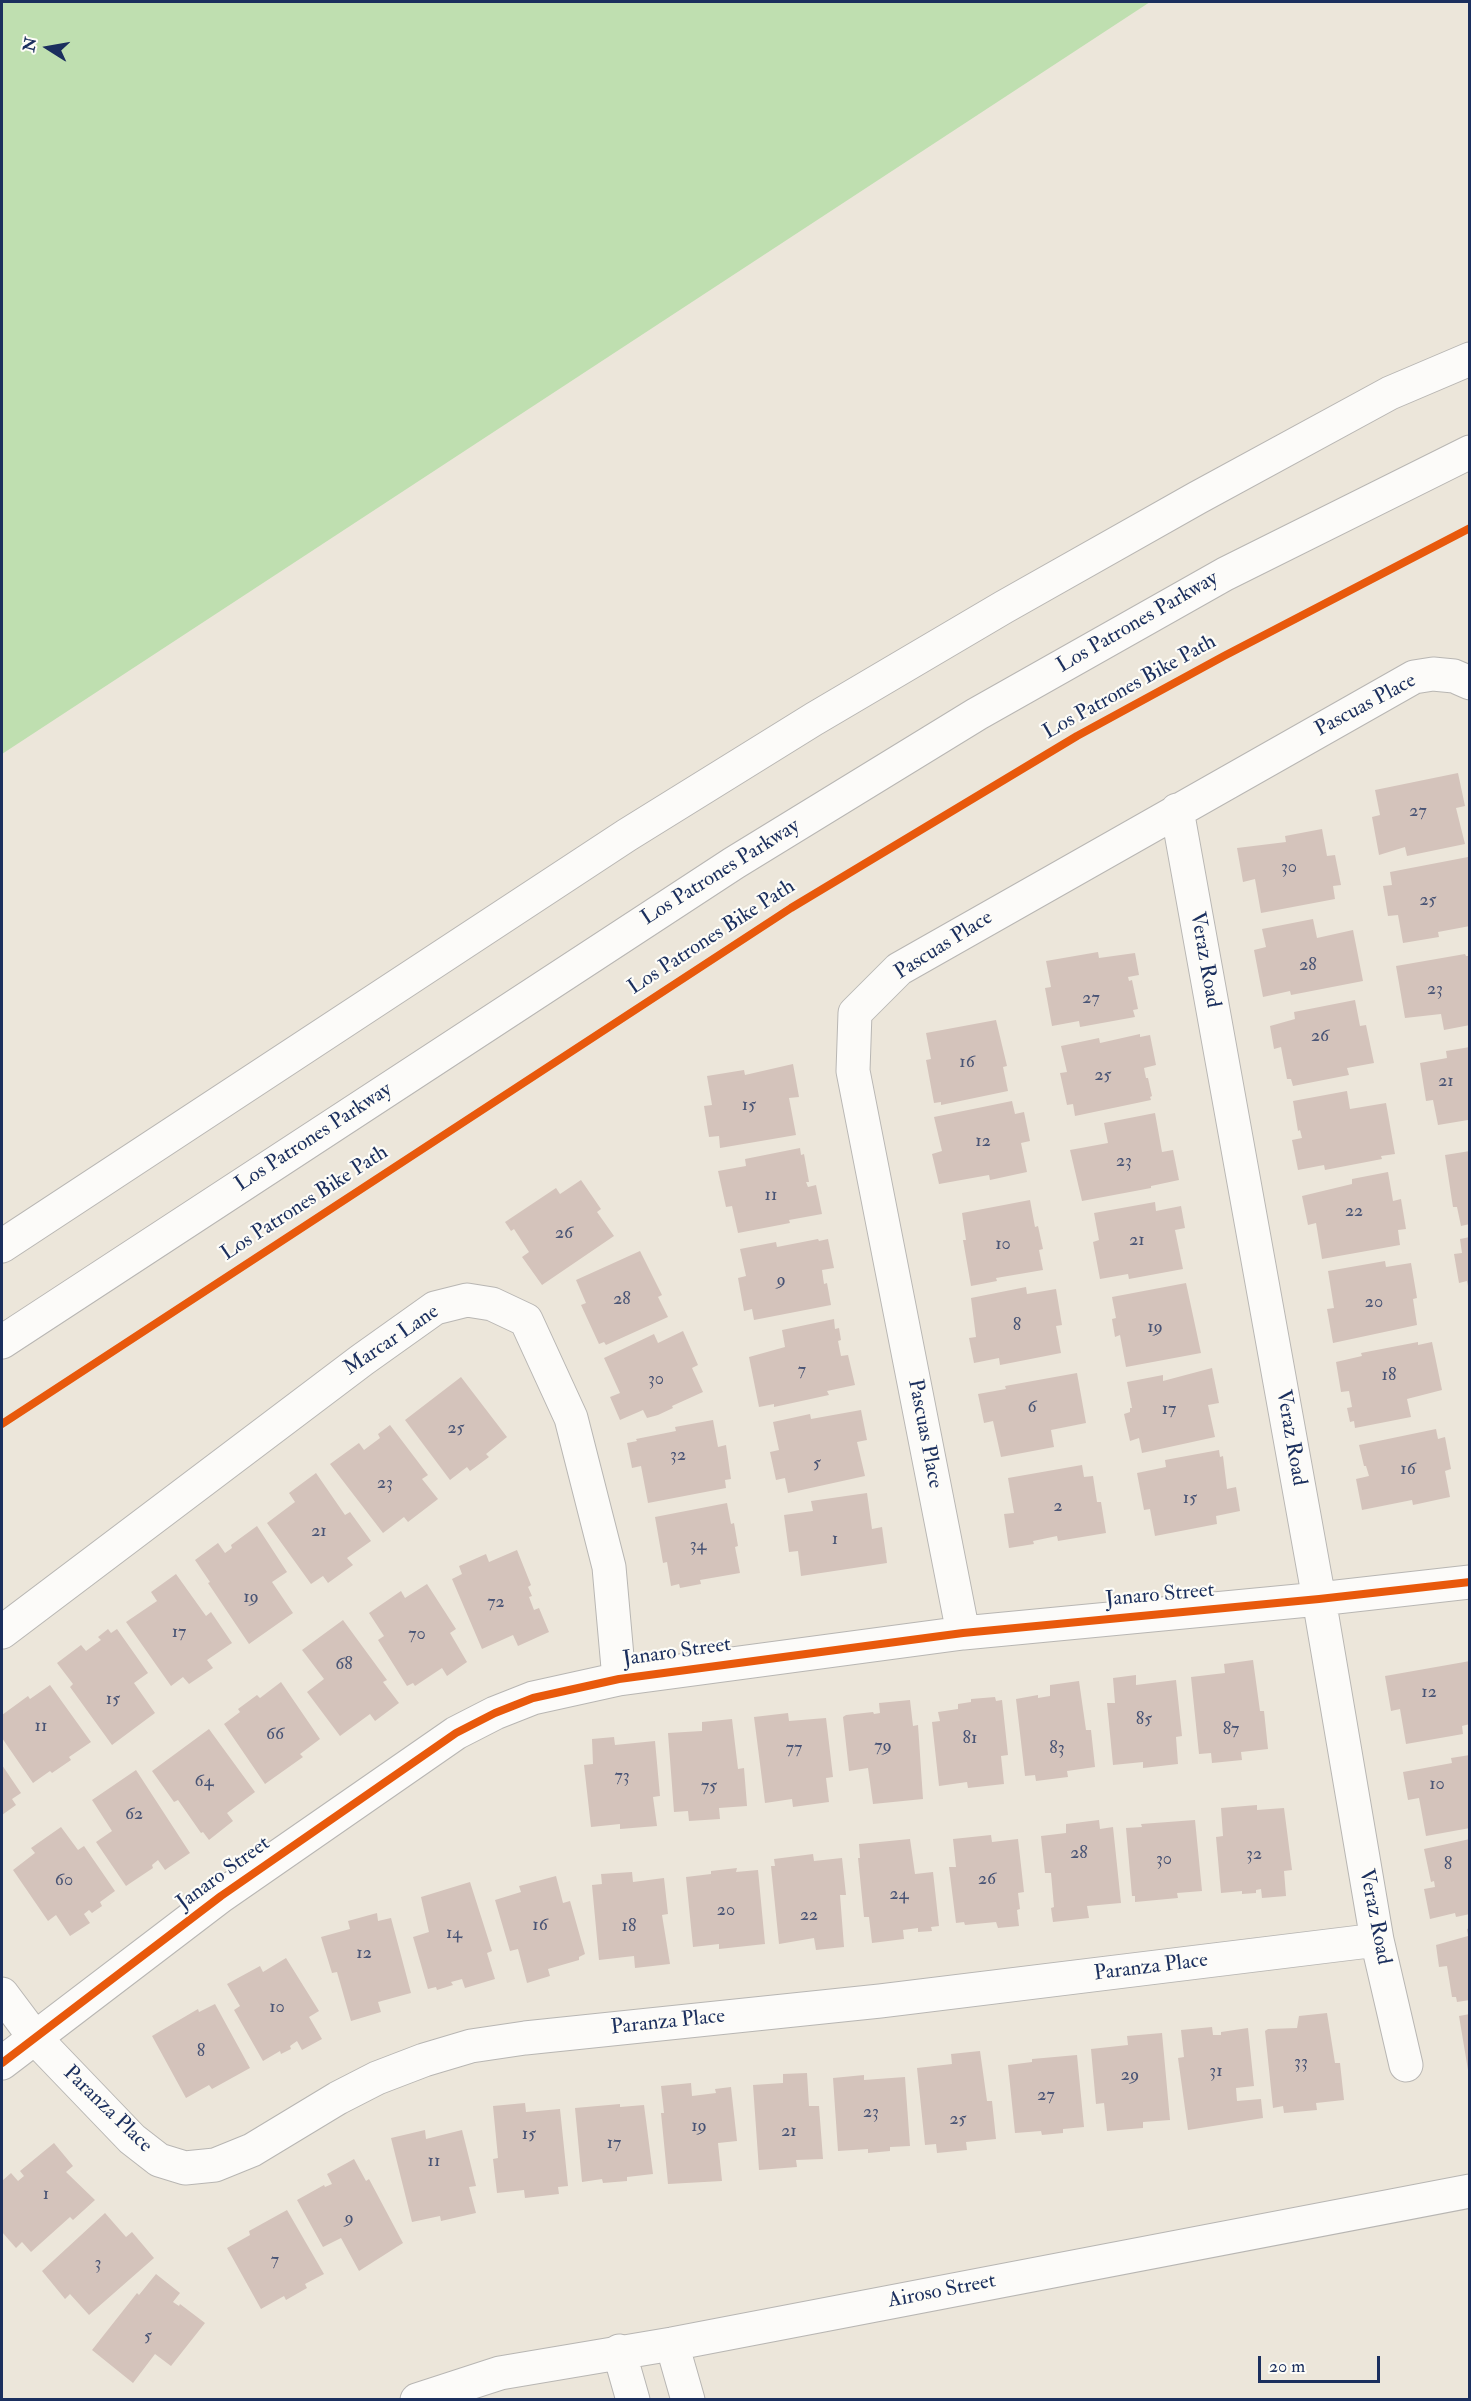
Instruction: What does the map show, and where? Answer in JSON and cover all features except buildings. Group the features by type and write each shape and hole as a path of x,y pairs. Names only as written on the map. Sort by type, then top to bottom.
{"main road":[{"path":"2,1246 627,835 814,719 1055,578 1470,350"},
{"path":"1390,393 1470,359"},
{"name":"Los Patrones Parkway","path":"2,1342 734,862 967,720 1225,574 1470,452"},
{"name":"Pascuas Place","path":"963,1633 853,1071 855,1013 899,969 1413,677 1433,674 1454,676 1470,683"},
{"name":"Veraz Road","path":"1177,810 1319,1599 1377,1940 1406,2066"},
{"name":"Marcar Lane","path":"2,1632 362,1360 435,1308 467,1300 492,1304 526,1320 572,1418 609,1567 619,1679"},
{"name":"Janaro Street","path":"2,2063 221,1896 456,1733 495,1713 533,1698 619,1679 963,1633 1319,1599 1470,1582"},
{"name":"Paranza Place","path":"35,2038 132,2139 159,2160 185,2168 215,2165 252,2150 338,2098 378,2078 424,2060 471,2046 525,2038 880,2001 1377,1940"},
{"path":"2,1994 35,2038"},
{"name":"Airoso Street","path":"417,2400 500,2373 619,2351 672,2344 1470,2191"},
{"path":"672,2344 688,2400"},
{"path":"619,2351 633,2400"}],"green space":[{"path":"2,2 1150,2 2,754"}],"cycle path":[{"name":"Los Patrones Bike Path","path":"2,1424 791,908 1077,736 1224,656 1470,528"},
{"path":"2,2063 221,1896 456,1733 495,1713 533,1698 619,1679 963,1633 1319,1599 1470,1582"}]}
